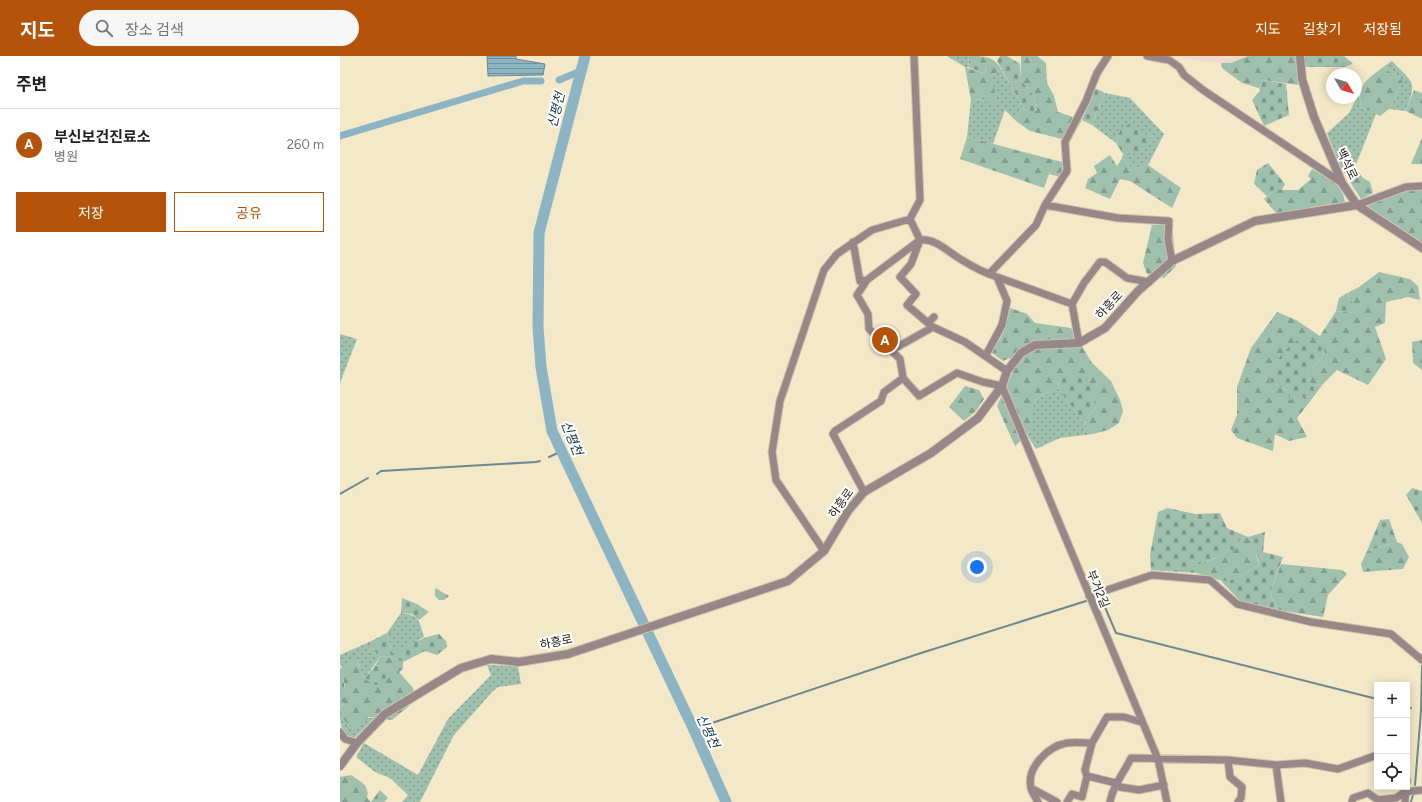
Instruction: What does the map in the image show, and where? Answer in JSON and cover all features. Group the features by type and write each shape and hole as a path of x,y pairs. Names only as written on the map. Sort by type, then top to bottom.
{"street":[{"path":"824,552 776,480 772,452 780,401 824,270 837,254 852,242 872,230 910,219 920,200 914,56"},
{"path":"989,274 1036,225 1045,205 1067,171 1065,142 1086,101 1097,73 1108,56"},
{"path":"1147,56 1169,60 1179,67 1184,75 1203,90 1342,183"},
{"name":"백석로","path":"1300,56 1302,79 1314,117 1342,183 1357,205 1422,248"},
{"path":"1357,205 1406,186 1422,186"},
{"path":"1045,205 1118,218 1169,221 1168,239 1172,261"},
{"name":"하흥로","path":"340,766 357,743 385,714 461,668 491,660 519,662 568,654 788,581 824,552 848,511 864,492 931,453 978,418 1002,386 1008,371 1020,353 1035,345 1079,343 1104,328 1138,291 1172,261 1255,221 1357,205"},
{"path":"910,219 920,240 911,264 900,277 916,294 907,305 928,323 934,317"},
{"path":"1002,386 983,382 957,373 919,396 903,378 900,359 869,329 868,314 857,295 867,280 920,240 925,240 938,244 961,260 997,278 1072,304"},
{"path":"852,242 860,281 867,280"},
{"path":"1079,343 1072,304 1084,283 1100,262 1105,262 1127,278 1149,282"},
{"path":"986,355 1002,325 1007,301 997,278"},
{"path":"892,350 934,327 965,342 1008,371"},
{"path":"864,492 833,434 835,431 881,401 884,392 903,378"},
{"name":"부거2길","path":"1002,386 1141,722 1158,759 1167,802"},
{"path":"1089,596 1152,575 1210,580 1237,604 1311,622 1391,634 1422,660"},
{"path":"1067,802 1072,794 1082,797 1087,776 1085,770 1092,743 1107,717 1124,717 1141,722"},
{"path":"340,732 345,739 357,743"},
{"path":"1038,802 1031,788 1030,776 1037,763 1050,750 1066,743 1092,743"},
{"path":"1110,802 1116,783 1126,770 1131,758 1228,760 1276,765 1305,763 1338,769 1374,756"},
{"path":"1228,760 1230,777 1242,787 1241,798 1238,802"},
{"path":"1276,765 1281,802"},
{"path":"1087,776 1116,783 1120,788 1139,790 1164,786"},
{"path":"1031,788 1057,802"},
{"path":"1410,789 1422,790"},
{"path":"1352,802 1353,798 1368,793 1378,800 1396,798 1405,790"},
{"path":"1404,802 1406,790"}],"shaded area":[{"path":"1168,56 1248,56 1231,63 1221,63"}],"green space":[{"path":"947,56 969,56 968,67 965,67"},
{"path":"969,56 979,56 992,59 1001,69 993,75 996,105 987,104 985,99 971,100 965,67 985,74 986,64 969,60"},
{"path":"1000,56 1007,56 1020,64 1021,80 1033,95 1037,111 1025,111 997,61"},
{"path":"1021,56 1037,56 1046,63 1047,83 1054,96 1058,112 1082,120 1070,141 1030,131 1016,121 1020,110 1037,111 1033,95 1021,80"},
{"path":"1248,56 1297,56 1298,85 1263,80 1259,88 1242,83 1222,68 1221,63 1231,63"},
{"path":"1305,56 1344,56 1353,64 1344,67 1305,67"},
{"path":"969,60 986,64 985,74 968,67"},
{"path":"1392,61 1405,74 1411,83 1412,93 1406,111 1389,109 1403,81 1383,67"},
{"path":"1383,67 1403,81 1389,109 1380,116 1361,107 1362,88 1364,83"},
{"path":"1001,69 1025,111 1020,110 1016,121 1005,110 993,144 967,137 971,100 985,99 993,75"},
{"path":"1263,80 1286,84 1289,115 1264,126 1252,100 1260,91 1259,88"},
{"path":"1095,88 1105,93 1092,125 1082,120"},
{"path":"1414,90 1422,93 1422,119 1406,111"},
{"path":"1105,93 1130,98 1164,134 1148,165 1131,170 1127,162 1122,158 1123,154 1132,156 1120,130 1116,143 1092,125"},
{"path":"1354,104 1361,104 1361,107 1376,114 1355,167 1340,166 1327,133 1349,113"},
{"path":"1131,123 1151,138 1132,156 1123,154 1116,143 1120,130"},
{"path":"967,137 1062,162 1063,170 1060,177 1049,174 1044,188 960,159"},
{"path":"1422,138 1422,164 1411,164"},
{"path":"1110,155 1117,166 1122,158 1127,162 1131,170 1148,165 1181,188 1172,208 1130,181 1120,179 1110,199 1085,188 1088,179 1097,173 1094,166"},
{"path":"1268,163 1285,184 1282,190 1274,190 1267,196 1254,184 1257,170"},
{"path":"1340,166 1355,167 1363,178 1370,182 1373,193 1361,199"},
{"path":"1312,169 1337,185 1341,190 1345,202 1277,214 1264,199 1274,190 1298,190 1311,179 1308,176"},
{"path":"1422,189 1422,242 1366,206 1410,190"},
{"path":"1152,225 1172,225 1176,266 1164,278 1147,274 1143,263"},
{"path":"1379,272 1410,279 1418,286 1420,300 1408,297 1386,302 1385,323 1375,327 1386,359 1368,385 1337,370 1323,384 1312,386 1307,376 1325,353 1269,381 1288,391 1301,395 1308,404 1297,418 1307,437 1289,441 1275,434 1273,451 1237,438 1231,430 1237,415 1237,387 1251,348 1277,312 1296,320 1320,336 1336,311 1354,313 1348,300 1349,292 1359,287"},
{"path":"1349,292 1348,300 1358,306 1354,313 1336,311 1339,298"},
{"path":"1010,308 1027,314 1035,323 1071,328 1092,363 1111,381 1120,400 1123,411 1119,423 1108,430 1093,434 1085,425 1086,419 1096,407 1059,379 1058,388 1037,398 1031,411 1031,431 1015,446 997,406 1015,367 1010,358 1003,361 992,353 1004,331"},
{"path":"340,334 357,339 340,383"},
{"path":"1299,339 1324,348 1325,353 1307,376 1312,386 1323,384 1308,404 1301,395 1290,400 1288,391 1269,381 1276,362 1288,348"},
{"path":"1422,340 1422,370 1413,363 1412,342"},
{"path":"1067,374 1081,378 1089,384 1093,393 1096,407 1086,419 1085,425 1058,388 1059,379"},
{"path":"965,386 979,390 984,399 976,411 964,421 949,407"},
{"path":"1058,388 1093,434 1060,438 1036,449 1027,435 1031,431 1031,411 1037,398"},
{"path":"1412,488 1422,491 1422,523 1406,495"},
{"path":"1168,508 1195,514 1220,513 1227,528 1248,537 1240,539 1234,551 1228,549 1221,556 1197,565 1197,573 1151,570 1150,555 1158,512"},
{"path":"1389,519 1397,542 1367,551 1380,520"},
{"path":"1265,532 1263,552 1283,557 1270,592 1277,610 1240,601 1221,581 1231,580 1241,576 1259,565 1257,555 1250,550 1252,541 1248,537"},
{"path":"1248,537 1252,541 1259,565 1230,581 1218,580 1197,573 1197,565 1221,556 1228,549 1234,551 1240,539"},
{"path":"1397,542 1402,544 1409,557 1403,569 1363,572 1361,564 1367,551"},
{"path":"1281,564 1342,570 1347,574 1328,595 1323,617 1277,610 1270,592"},
{"path":"435,588 449,596 444,600 439,600 435,596"},
{"path":"402,598 417,604 429,612 419,620 412,614 401,613"},
{"path":"401,613 411,615 417,619 424,637 392,653 387,633"},
{"path":"387,633 392,653 421,639 439,634 446,641 447,647 437,655 425,651 403,662 387,656 380,657 367,643"},
{"path":"367,643 380,657 364,679 357,660 342,667 340,664 340,655"},
{"path":"387,656 403,662 403,669 399,672 413,688 416,700 392,720 369,717 353,728 342,718 345,686 342,667 357,660 364,679 383,665 375,666 380,657"},
{"path":"383,665 390,671 383,683 375,685 364,679 375,666"},
{"path":"487,665 518,666 521,684 498,687 492,692 454,735 420,802 402,802 408,795 390,778 375,772 356,757 364,743 418,775 448,719 491,675"},
{"path":"342,667 345,698 340,708 340,669"},
{"path":"344,704 342,718 375,718 353,739 345,734 343,730 340,718 340,708"},
{"path":"351,775 364,784 368,794 367,798 371,802 340,802 340,777"},
{"path":"380,790 388,798 384,802 371,802"}],"water":[{"path":"487,56 516,56 516,59 545,64 543,75 488,76"}],"waterway":[{"name":"신평천","path":"585,56 539,233 538,327 541,367 552,431 694,730 726,802"},
{"path":"559,80 581,71"},
{"path":"340,136 523,81 541,81"},
{"path":"549,457 562,451"},
{"path":"377,474 381,471 540,461"},
{"path":"340,494 368,478"},
{"path":"1100,599 1102,600 1116,633 1374,698"},
{"path":"712,723 918,654 1086,601"},
{"path":"1415,785 1421,711 1422,666"},
{"path":"694,730 703,726"},
{"path":"1411,802 1413,795"}],"place":[{"name":"부신보건진료소","path":"885,340"}]}
